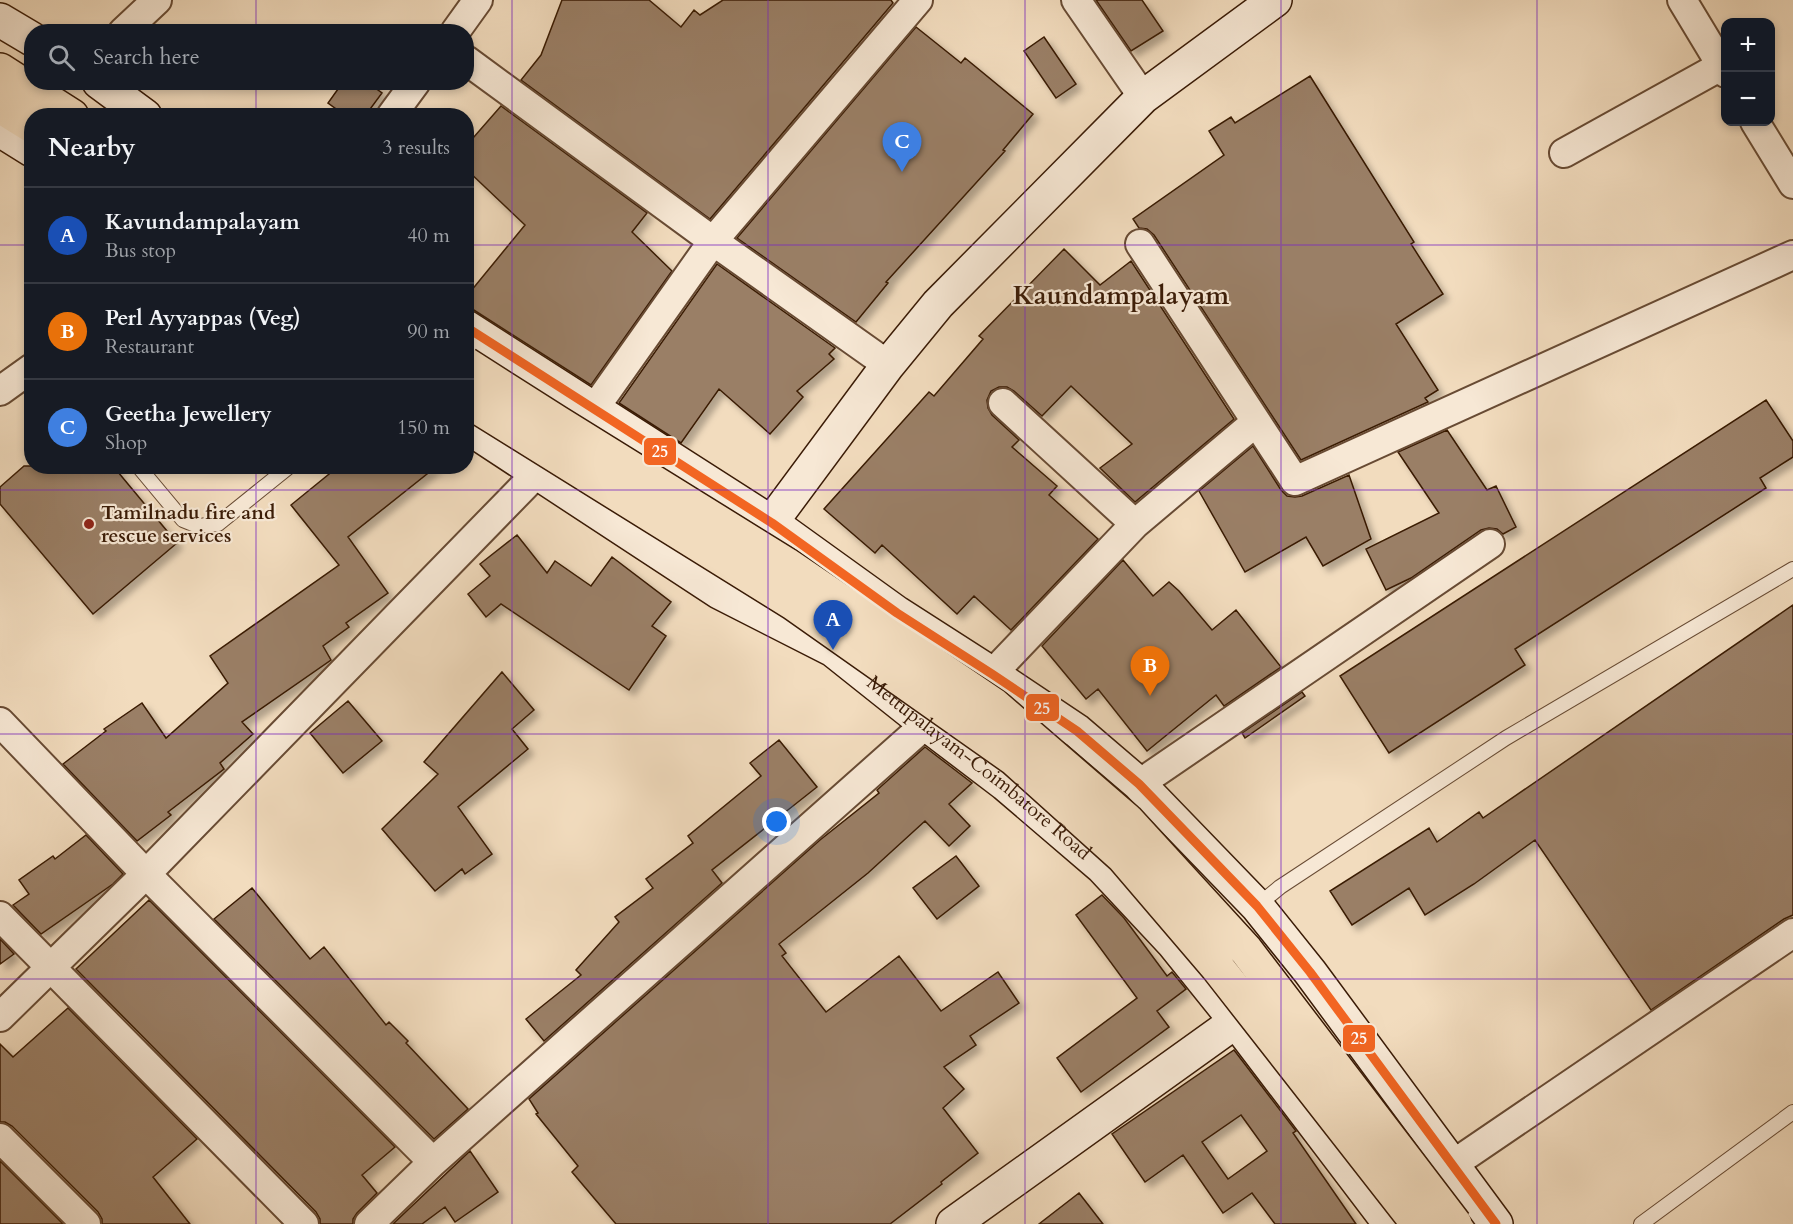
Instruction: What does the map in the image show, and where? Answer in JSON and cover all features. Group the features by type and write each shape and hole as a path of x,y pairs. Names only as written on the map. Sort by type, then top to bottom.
{"highway":[{"path":"0,70 24,85"},
{"path":"31,90 59,108"},
{"path":"0,106 24,121"},
{"path":"474,368 786,564 994,705 1127,820 1246,950 1455,1224"},
{"path":"474,405 794,604 1014,759 1123,857 1217,967 1418,1224"}],"main road":[{"path":"719,592 888,365 938,304 1143,97 1275,0"},
{"path":"0,20 24,34"},
{"path":"110,90 134,108"},
{"path":"0,130 24,145"},
{"path":"474,332 772,523 897,613 1077,731 1139,784 1257,906 1310,972 1496,1224"},
{"name":"Mettupalayam-Coimbatore Road","path":"474,431 719,592 834,651 1005,784 1102,867 1173,943 1235,1020 1390,1224"},
{"path":"953,1224 1235,1020 1310,972"}],"street":[{"path":"132,24 157,0"},
{"path":"460,24 478,0"},
{"path":"594,409 713,241 918,0"},
{"path":"1076,0 1143,97"},
{"path":"1682,0 1721,66"},
{"path":"474,66 713,241 888,365"},
{"path":"1564,153 1721,70"},
{"path":"397,108 410,90"},
{"path":"1757,126 1793,184"},
{"path":"1140,244 1294,482 1793,255"},
{"path":"0,391 24,374"},
{"path":"1004,403 1135,525"},
{"path":"992,674 1135,525 1256,422"},
{"path":"0,1017 146,874 538,472"},
{"path":"1139,784 1490,544"},
{"path":"0,722 146,874 433,1162"},
{"path":"369,1224 433,1162 926,724"},
{"path":"0,916 304,1224"},
{"path":"1452,1165 1793,933"},
{"path":"0,1138 86,1224"}],"lane":[{"path":"145,474 183,520 198,526 218,524 280,474"},
{"path":"1257,906 1280,887 1506,738 1793,569"},
{"path":"1641,1224 1793,1112"}],"building":[{"path":"562,0 649,0 681,27 694,10 700,15 723,0 891,0 893,3 710,219 521,80 541,55"},
{"path":"1096,0 1142,0 1163,31 1131,51"},
{"path":"916,27 961,63 965,58 1033,114 1003,150 1005,151 886,282 888,283 856,322 737,238"},
{"path":"1044,37 1076,84 1056,98 1024,51"},
{"path":"1310,76 1414,242 1411,244 1443,294 1396,324 1438,390 1425,398 1428,402 1301,460 1154,235 1147,229 1139,228 1133,219 1224,155 1209,131 1231,117 1235,123"},
{"path":"337,90 378,90 382,93 371,108 335,108 328,103"},
{"path":"501,106 647,213 632,232 672,271 591,385 474,310 474,287 525,225 474,177 474,137"},
{"path":"1064,249 1100,285 1131,261 1234,419 1135,502 1100,468 1132,444 1071,386 1042,416 1007,387 999,387 991,391 987,400 992,415 1019,440 1012,447 1057,486 1049,495 1098,539 1011,630 974,596 957,614 882,545 875,553 824,509 929,392 934,396 983,339 979,336"},
{"path":"717,264 835,348 829,354 834,359 797,391 803,397 770,434 719,389 681,443 619,403"},
{"path":"1766,400 1793,441 1793,457 1760,478 1766,488 1515,649 1525,665 1389,753 1340,676"},
{"path":"1447,430 1487,490 1496,486 1516,527 1503,534 1497,529 1481,530 1411,578 1386,590 1366,549 1439,513 1398,452"},
{"path":"1253,446 1287,496 1302,496 1349,475 1371,539 1323,566 1306,537 1245,572 1199,491"},
{"name":"Tamilnadu fire and rescue services","path":"24,466 24,474 120,474 177,543 93,614 0,504 0,487"},
{"path":"329,474 427,474 348,537 388,593 346,623 349,627 323,646 331,660 242,722 253,734 220,763 224,769 168,812 171,815 137,841 63,764 106,731 104,729 142,703 166,738 228,683 210,656 339,565 291,505"},
{"path":"517,535 547,573 555,561 591,586 612,557 671,602 652,626 666,636 629,690 501,604 486,617 468,594 490,576 480,564"},
{"path":"1123,560 1153,596 1169,582 1212,630 1236,610 1281,667 1224,706 1216,695 1147,751 1098,689 1086,699 1042,646"},
{"path":"1793,605 1793,915 1651,1010 1535,840 1474,884 1425,915 1409,888 1352,925 1330,891 1429,828 1437,842 1479,812 1483,818"},
{"path":"502,672 534,710 512,729 528,749 458,807 492,854 465,874 462,869 435,891 382,829 438,774 424,762"},
{"path":"1302,692 1305,696 1245,738 1242,733"},
{"path":"348,701 382,741 343,773 310,733"},
{"path":"779,740 817,787 712,870 722,883 544,1041 526,1019 581,975 576,970 619,922 615,917 653,888 646,879 693,843 688,836 761,776 750,763"},
{"path":"925,747 972,783 949,804 970,826 949,846 925,821 868,873 779,944 786,953 782,956 826,1012 899,956 941,1011 998,972 1019,1003 970,1036 976,1045 944,1067 964,1089 943,1108 978,1153 890,1224 616,1224 572,1172 578,1166 536,1114 538,1113 529,1099 820,840 879,793 877,790"},
{"path":"86,835 123,874 113,884 41,934 13,905 29,894 19,880 53,856 55,859"},
{"path":"956,856 979,886 937,919 913,888"},
{"path":"252,888 310,959 324,947 386,1025 389,1022 408,1041 406,1043 468,1109 434,1139 214,919"},
{"path":"1102,895 1124,918 1167,976 1172,972 1186,989 1157,1011 1169,1027 1081,1092 1057,1058 1137,998 1076,915"},
{"path":"149,900 395,1147 362,1175 377,1193 357,1213 353,1224 320,1224 316,1212 76,969"},
{"path":"0,939 14,954 0,964"},
{"path":"68,1008 197,1139 153,1177 190,1224 102,1224 98,1212 12,1126 0,1122 0,1044 13,1057"},
{"path":"1234,1050 1296,1131 1293,1133 1356,1224 1275,1224 1252,1193 1223,1213 1183,1155 1145,1182 1112,1134","holes":["1241,1115 1267,1151 1228,1179 1202,1142"]},
{"path":"470,1151 498,1192 455,1222 445,1207 422,1224 393,1224"},
{"path":"0,1161 63,1224 0,1224"},
{"path":"1079,1193 1103,1224 1039,1224"}],"transit line":[{"name":"25","path":"474,332 772,523 897,613 1077,731 1139,784 1257,906 1310,972 1496,1224"}],"place":[{"name":"Geetha Jewellery","path":"902,172"},
{"name":"Tamilnadu fire and rescue services","path":"89,524"},
{"name":"Kavundampalayam","path":"833,650"},
{"name":"Perl Ayyappas (Veg)","path":"1150,696"}],"district":[{"name":"Kaundampalayam","path":"1121,295"}]}
